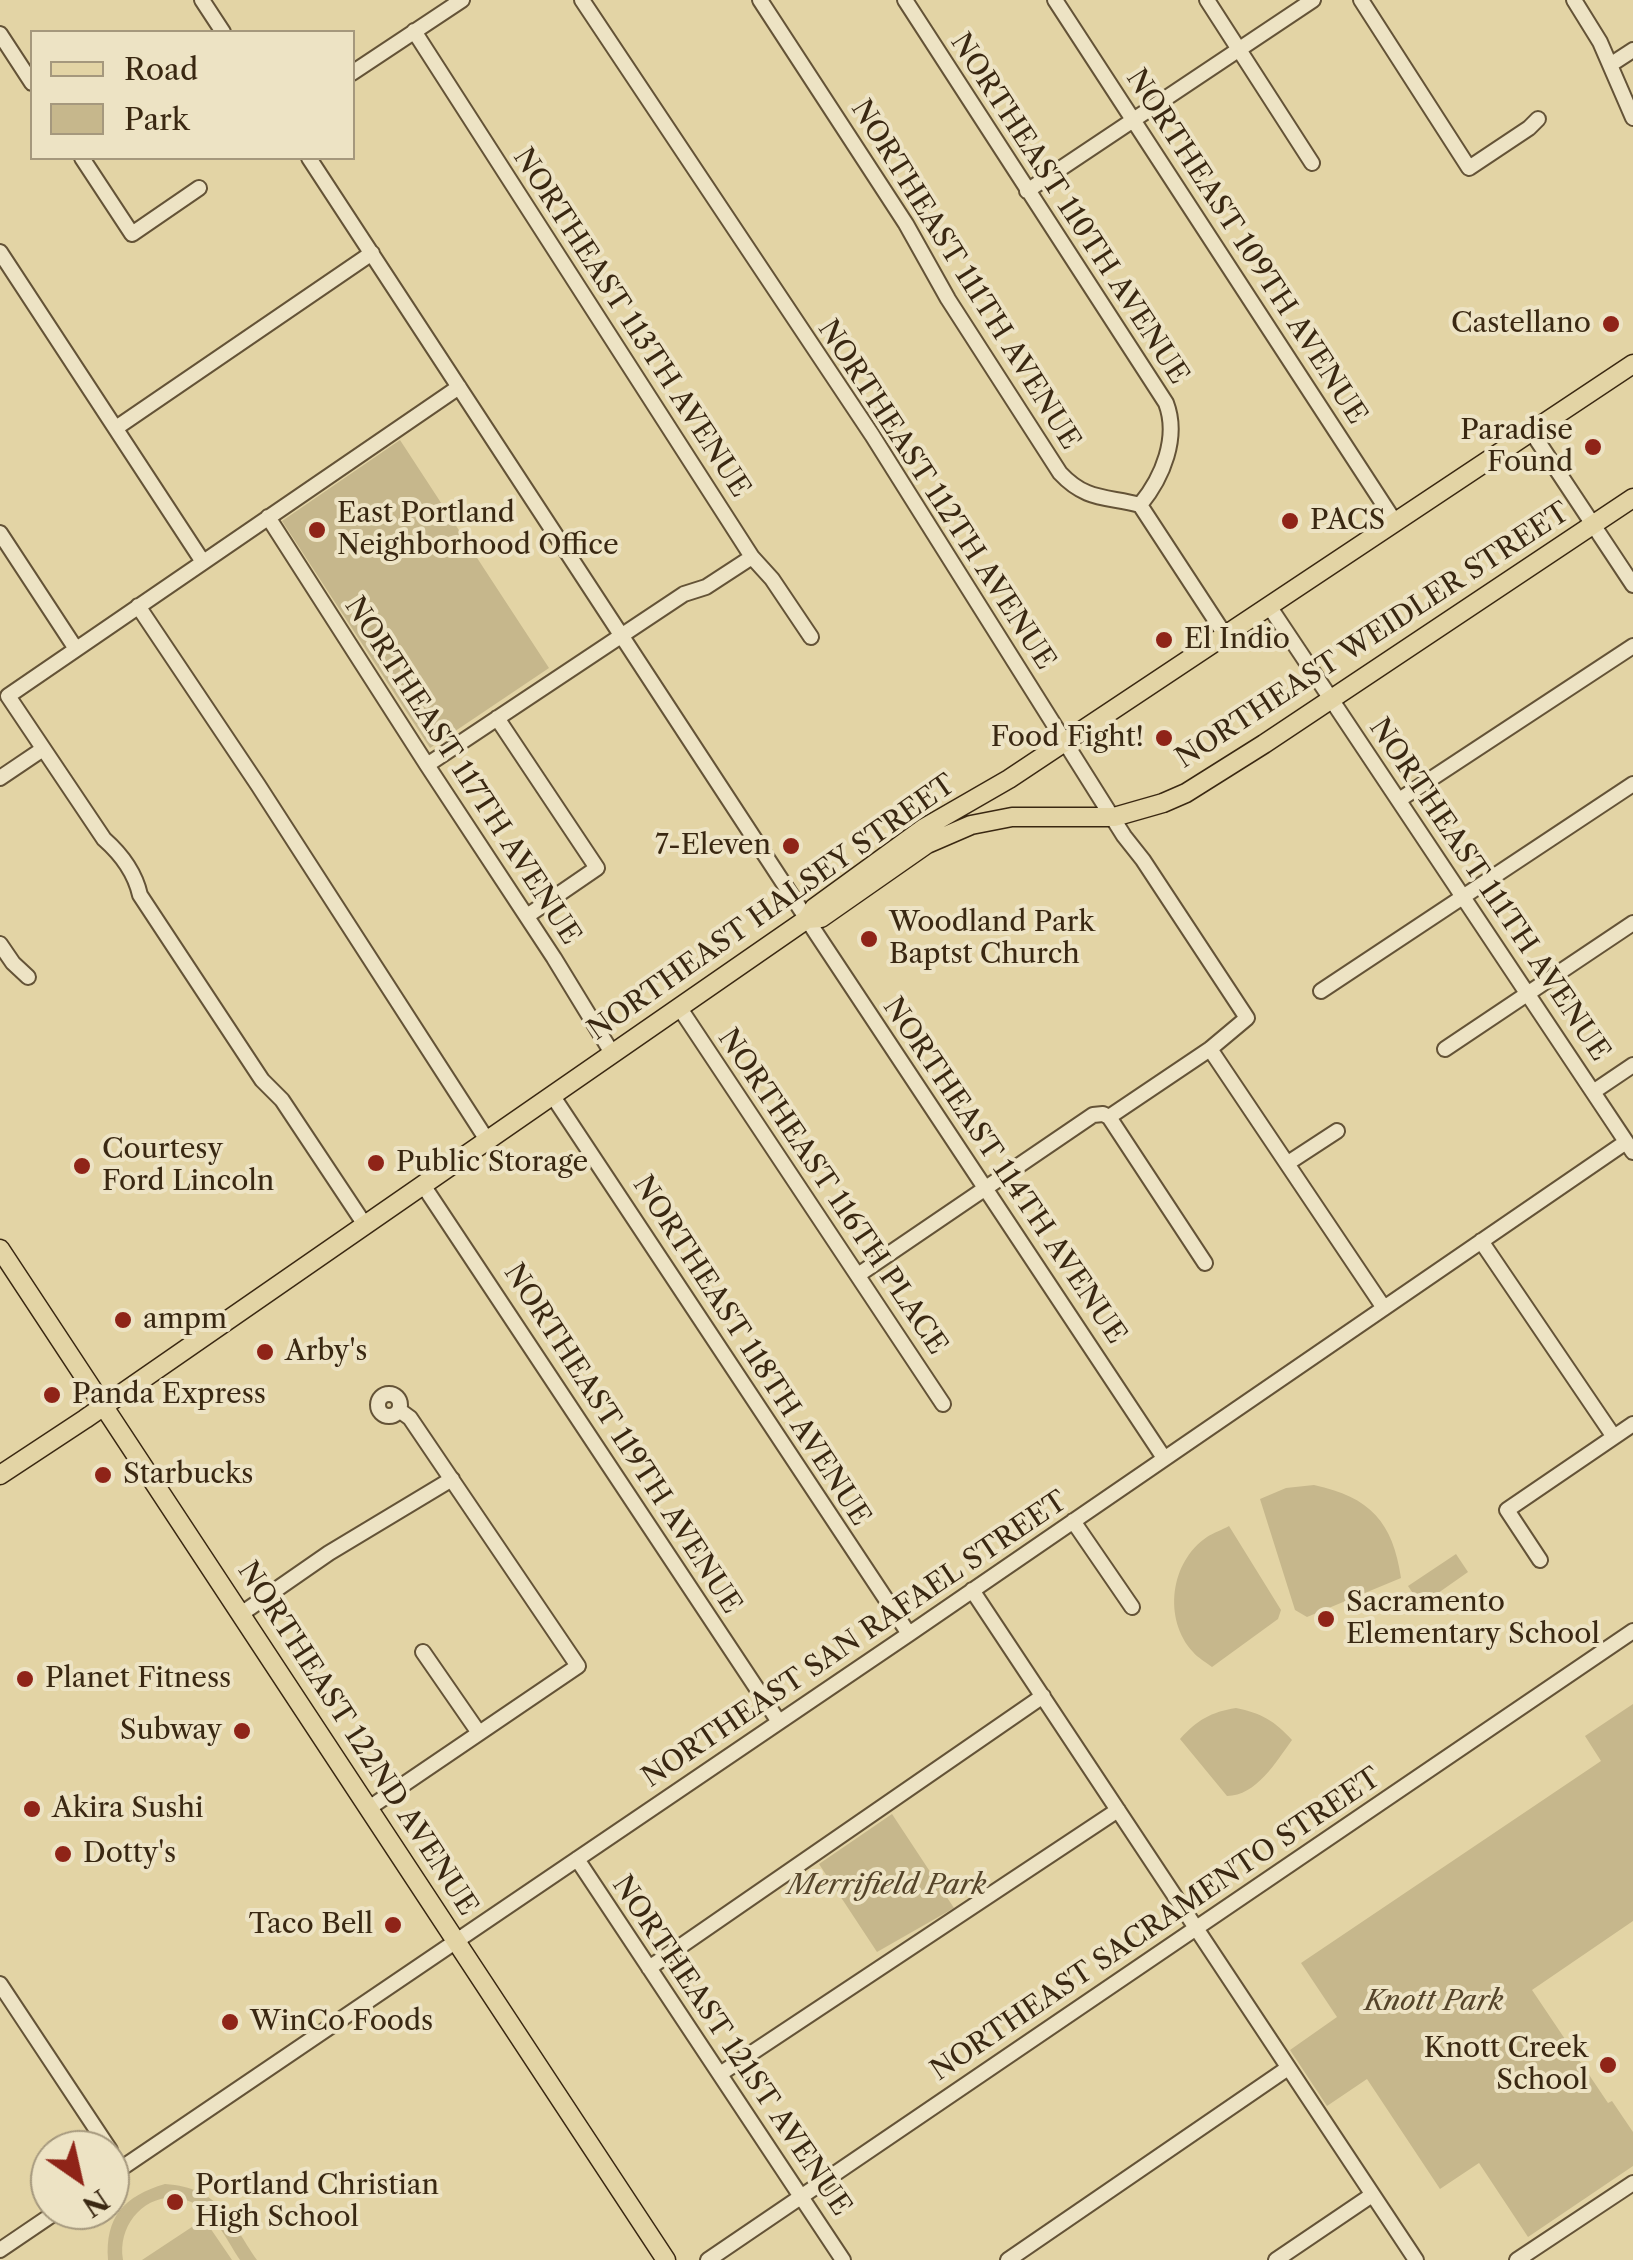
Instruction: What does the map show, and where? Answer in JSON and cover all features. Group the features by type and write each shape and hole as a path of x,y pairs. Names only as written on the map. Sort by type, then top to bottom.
{"main road":[{"name":"NORTHEAST HALSEY STREET","path":"0,1475 679,1007 806,918 814,908 924,828 1009,779 1633,364"},
{"name":"NORTHEAST WEIDLER STREET","path":"806,918 822,918 927,844 971,825 1012,817 1114,817 1164,803 1186,792 1633,498"},
{"name":"NORTHEAST 122ND AVENUE","path":"0,1249 666,2260"}],"street":[{"path":"202,0 223,30"},
{"path":"355,71 462,0"},
{"name":"NORTHEAST 112TH AVENUE","path":"582,0 872,436 1124,836 1247,1018 1210,1048"},
{"name":"NORTHEAST 111TH AVENUE","path":"760,0 906,224 948,299 1060,473 1074,488 1090,495 1140,505"},
{"name":"NORTHEAST 110TH AVENUE","path":"905,0 1155,386 1171,417 1167,454 1140,505"},
{"name":"NORTHEAST 109TH AVENUE","path":"1055,0 1395,522"},
{"path":"1206,0 1312,163"},
{"path":"1027,191 1314,0"},
{"path":"1360,0 1469,168 1538,119"},
{"path":"1574,0 1610,65 1633,118"},
{"name":"NORTHEAST 113TH AVENUE","path":"414,31 752,557 772,578 811,637"},
{"path":"0,34 30,80"},
{"path":"1610,65 1633,50"},
{"path":"83,160 132,234 200,188"},
{"name":"NORTHEAST 114TH AVENUE","path":"310,160 1164,1458"},
{"path":"0,252 203,562"},
{"path":"116,428 372,253"},
{"path":"365,1224 282,1100 262,1080 140,895 136,880 8,696 459,386"},
{"path":"1531,431 1633,585"},
{"path":"1140,505 1225,634"},
{"name":"NORTHEAST 117TH AVENUE","path":"268,517 612,1053"},
{"path":"0,533 76,649"},
{"path":"427,766 684,594 706,587 752,557"},
{"path":"138,606 487,1140"},
{"name":"NORTHEAST 111TH AVENUE","path":"1269,606 1630,1147"},
{"path":"1399,800 1633,646"},
{"path":"497,718 597,868 526,916"},
{"path":"0,778 43,749"},
{"path":"1321,991 1633,784"},
{"path":"1444,1049 1633,923"},
{"path":"0,944 28,977"},
{"name":"NORTHEAST 116TH PLACE","path":"679,1007 943,1404"},
{"path":"1109,1117 1210,1048 1384,1308"},
{"path":"1593,1092 1633,1065"},
{"name":"NORTHEAST 118TH AVENUE","path":"552,1095 908,1634"},
{"path":"858,1276 1093,1115 1103,1114 1109,1117 1206,1263"},
{"path":"1288,1163 1337,1131"},
{"name":"NORTHEAST SAN RAFAEL STREET","path":"130,2163 1481,1242 1630,1147"},
{"name":"NORTHEAST 119TH AVENUE","path":"423,1184 779,1722"},
{"path":"1481,1242 1614,1437"},
{"path":"369,1808 578,1666 410,1418 399,1410"},
{"path":"1540,1560 1507,1510 1633,1424"},
{"path":"241,1614 329,1553 452,1479"},
{"path":"1074,1521 1132,1607"},
{"path":"972,1590 1416,2260"},
{"name":"NORTHEAST SACRAMENTO STREET","path":"708,2260 1633,1631"},
{"path":"423,1652 478,1733"},
{"path":"649,1968 1043,1696"},
{"path":"720,2074 1118,1810"},
{"name":"NORTHEAST 121ST AVENUE","path":"578,1860 842,2260"},
{"path":"0,1984 97,2130"},
{"path":"1008,2260 1288,2068"},
{"path":"1517,2260 1633,2183"},
{"path":"1276,2260 1372,2194"},
{"path":"0,2250 30,2230"}],"green space":[{"path":"400,440 549,668 430,748 282,521"},
{"path":"1314,1485 1350,1497 1375,1515 1392,1542 1401,1578 1307,1617 1295,1610 1260,1499 1286,1488"},
{"path":"1229,1526 1281,1610 1278,1619 1212,1667 1183,1639 1174,1608 1175,1592 1178,1576 1195,1548"},
{"path":"1456,1554 1468,1572 1421,1605 1408,1586"},
{"name":"Knott Park","path":"1633,1704 1633,1921 1532,1990 1608,2103 1612,2101 1633,2132 1633,2166 1528,2237 1479,2163 1440,2189 1367,2079 1327,2106 1290,2050 1337,2017 1301,1963 1601,1761 1585,1736"},
{"path":"1236,1708 1267,1719 1292,1740 1256,1784 1227,1796 1180,1739 1205,1718"},
{"name":"Merrifield Park","path":"892,1814 954,1908 877,1952 819,1864"},
{"path":"165,2184 184,2187 211,2199 230,2219 257,2260 240,2260 216,2222 197,2205 182,2199 154,2201 130,2223 130,2201"},
{"path":"204,2219 232,2260 142,2260"},
{"path":"126,2230 123,2260 108,2260 110,2232"}],"place":[{"name":"Castellano","path":"1611,324"},
{"name":"Paradise Found","path":"1593,447"},
{"name":"PACS","path":"1290,521"},
{"name":"East Portland Neighborhood Office","path":"317,530"},
{"name":"El Indio","path":"1164,640"},
{"name":"Food Fight!","path":"1164,738"},
{"name":"7-Eleven","path":"791,846"},
{"name":"Woodland Park Baptst Church","path":"869,939"},
{"name":"Public Storage","path":"376,1163"},
{"name":"Courtesy Ford Lincoln","path":"82,1166"},
{"name":"ampm","path":"123,1320"},
{"name":"Arby's","path":"265,1352"},
{"name":"Panda Express","path":"52,1395"},
{"name":"Starbucks","path":"103,1475"},
{"name":"Sacramento Elementary School","path":"1326,1619"},
{"name":"Planet Fitness","path":"25,1679"},
{"name":"Subway","path":"242,1731"},
{"name":"Akira Sushi","path":"32,1809"},
{"name":"Dotty's","path":"63,1854"},
{"name":"Taco Bell","path":"393,1925"},
{"name":"WinCo Foods","path":"230,2022"},
{"name":"Knott Creek School","path":"1608,2065"},
{"name":"Portland Christian High School","path":"175,2202"}]}
